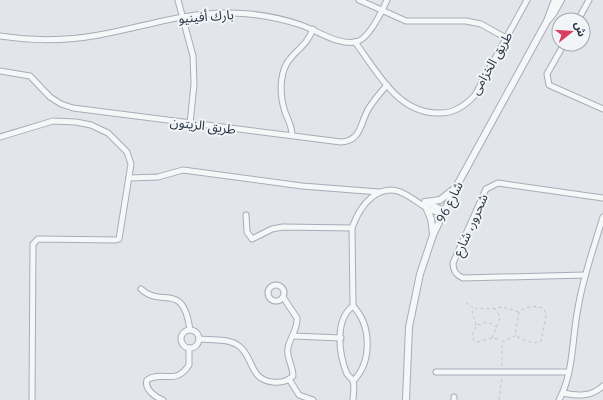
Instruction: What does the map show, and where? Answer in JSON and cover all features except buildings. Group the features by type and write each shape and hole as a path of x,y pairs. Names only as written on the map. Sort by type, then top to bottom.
{"street":[{"path":"178,0 193,56 194,84 190,124"},
{"path":"359,0 397,18 414,22 454,20 481,24 506,38"},
{"path":"355,42 362,40 367,34 387,0"},
{"name":"طريق الخزامى","path":"355,42 400,99 416,109 437,113 456,110 466,104 475,95 527,0"},
{"name":"شارع 96","path":"547,21 549,12 555,0"},
{"name":"شارع 96","path":"406,400 409,326 420,274 433,235 455,189 547,21 561,0"},
{"path":"582,12 589,0"},
{"name":"بارك أفينيو","path":"0,36 34,40 80,38 117,32 183,16 210,13 259,14 313,29 339,41 355,42"},
{"path":"292,135 282,100 282,79 288,63 307,43 313,29"},
{"path":"559,52 547,74 549,85 603,109"},
{"name":"طريق الزيتون","path":"0,71 30,76 50,97 67,106 190,124 341,142 353,139 360,130 370,106 388,85"},
{"path":"0,137 54,121 76,122 90,125 108,133 127,152 131,164 120,236 116,240 38,239 33,244 32,400"},
{"path":"129,178 158,177 183,170 302,186 379,192 394,190 423,204 432,212 444,212"},
{"name":"شحرور، شارع","path":"585,275 463,278 458,276 453,269 453,263 486,189 492,184 498,183 603,198"},
{"path":"423,204 440,200 455,189"},
{"path":"353,400 353,382 365,362 367,344 365,325 360,314 353,306 352,228 360,208 367,200 379,192"},
{"path":"423,204 431,220 433,235"},
{"path":"246,215 247,232 252,239 272,229 352,228"},
{"path":"559,400 563,393 568,372 578,306 585,275 603,217"},
{"path":"141,289 146,294 170,297 181,303 185,309 190,330"},
{"path":"199,339 230,342 239,346 246,354 257,375 268,382 289,379 293,376 293,370 287,353 297,318 283,297"},
{"path":"353,306 346,314 343,321 341,338 343,361 347,374 353,382"},
{"path":"190,330 196,333 199,339 196,346 189,348 184,346 181,339 185,332 190,330"},
{"path":"293,336 304,338 341,338"},
{"path":"163,400 155,396 147,388 147,380 150,377 173,378 179,375 189,365 189,348"},
{"path":"436,372 568,372"},
{"path":"289,379 294,390 299,395 313,400"},
{"path":"563,393 576,396 583,395 593,393 603,386"}],"path":[{"path":"466,303 470,304 473,309 476,325 473,335 474,340 477,342 492,338 503,341 515,335"},
{"path":"473,309 480,307 494,309 503,307 518,312 527,307 544,308 546,314 542,339 536,343 523,340 515,335"},
{"path":"492,338 500,317 494,309"},
{"path":"515,335 518,312"},
{"path":"476,325 488,322 497,327"},
{"path":"499,400 503,341"}]}
